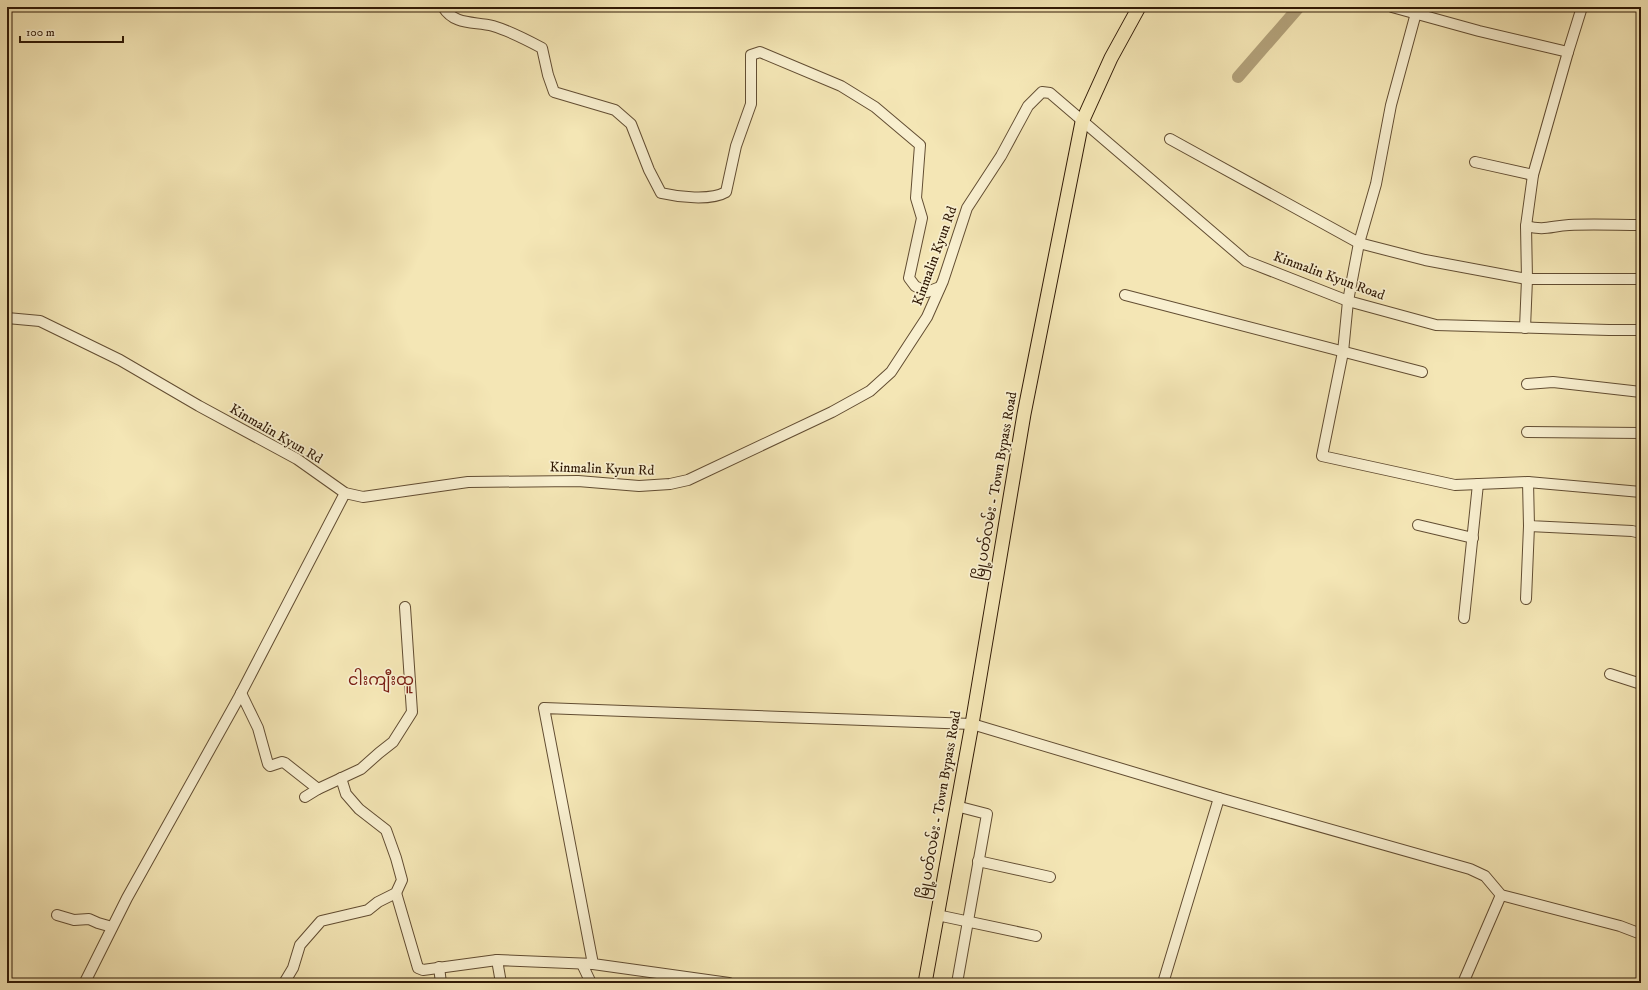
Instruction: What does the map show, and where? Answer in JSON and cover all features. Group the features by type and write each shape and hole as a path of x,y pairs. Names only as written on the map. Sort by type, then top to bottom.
{"main road":[{"name":"မြို့ပတ်လမ်း - Town Bypass Road","path":"925,983 972,724 1024,414 1082,122 1111,58 1139,7"}],"street":[{"path":"443,7 448,15 463,22 493,26 528,40 542,48 548,75 554,92 615,110 631,124 649,170 661,193 683,198 720,196 726,192 736,146 751,104 750,55 760,52 842,86 875,107 920,145 916,198 922,218 909,278 914,286 928,292 940,287"},
{"path":"1392,7 1479,31 1568,52"},
{"path":"1525,328 1527,279 1526,226 1533,175 1582,7"},
{"path":"1416,13 1391,105 1376,184 1359,244 1348,301 1343,352 1322,456 1455,485 1528,482 1641,492"},
{"name":"Kinmalin Kyun Rd","path":"7,318 40,321 120,360 199,406 297,459 345,493 363,497 468,482 578,481 639,486 670,484 688,480 832,412 870,391 891,372 927,317 940,287 967,208 1001,156 1028,106 1042,92 1046,92 1082,122"},
{"name":"Kinmalin Kyun Road","path":"1082,122 1246,260 1348,301 1436,325 1641,330"},
{"path":"1170,138 1359,244 1425,260 1527,279 1641,279"},
{"path":"1475,162 1533,175"},
{"path":"1526,226 1536,229 1546,229 1567,225 1641,225"},
{"path":"1125,295 1422,372"},
{"path":"1527,384 1553,382 1641,392"},
{"path":"1527,432 1641,433"},
{"path":"1526,599 1529,526 1528,482"},
{"path":"1464,618 1478,484"},
{"path":"87,983 85,982 127,898 241,693 345,493"},
{"path":"1418,525 1472,538"},
{"path":"1529,526 1632,531 1641,533"},
{"path":"305,796 361,769 379,752 393,742 412,712 405,607"},
{"path":"1610,674 1641,684"},
{"path":"241,693 258,728 268,764 270,766 282,762 285,763 318,789"},
{"path":"593,964 544,708 972,724 1219,798 1470,869 1485,876 1501,896 1620,926 1641,934"},
{"path":"284,983 292,968 300,945 321,922 368,910 378,902 396,893 402,880 386,830 359,809 346,794 341,778"},
{"path":"1163,983 1219,798"},
{"path":"956,806 987,814 957,983"},
{"path":"978,861 1050,877"},
{"path":"396,893 418,968 423,970 496,960 593,964 730,983"},
{"path":"1463,983 1501,896"},
{"path":"57,915 74,920 89,919 112,927"},
{"path":"937,915 1036,936"},
{"path":"496,960 502,983"},
{"path":"582,964 591,983"},
{"path":"439,967 441,983"}],"waterway":[{"path":"1238,77 1299,7"}],"district":[{"name":"ငါးကျီးထူ","path":"381,680"}]}
